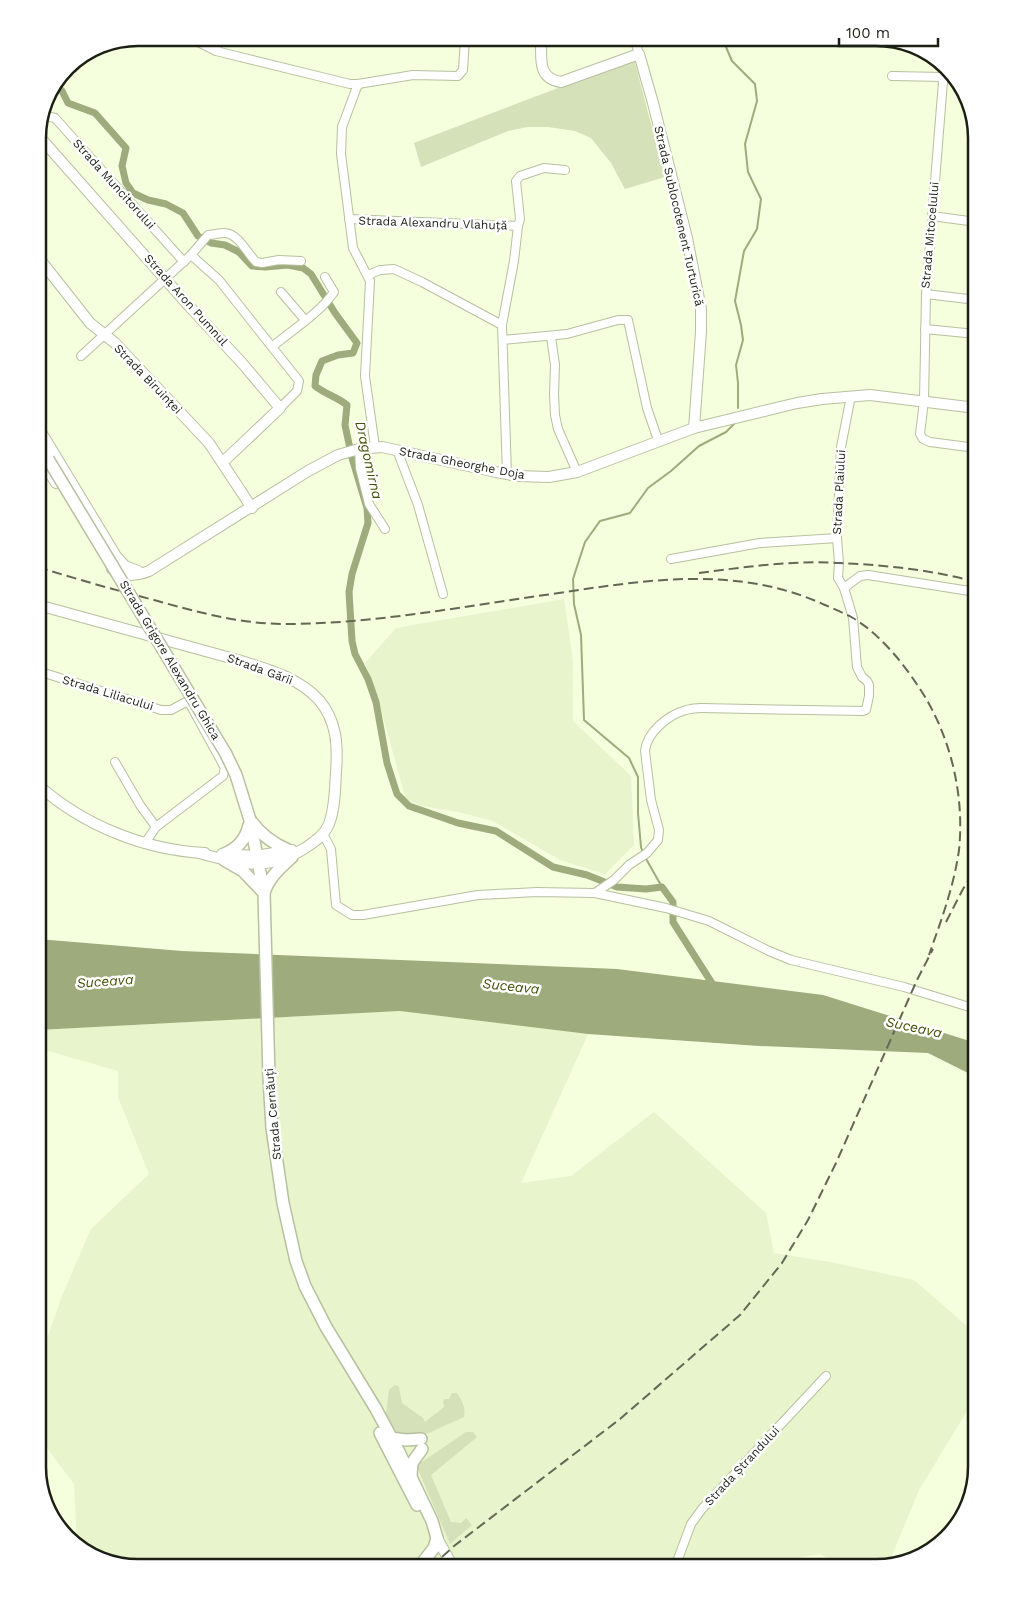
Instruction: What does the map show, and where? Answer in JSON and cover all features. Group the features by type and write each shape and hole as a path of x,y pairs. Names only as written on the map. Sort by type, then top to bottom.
{"main road":[{"name":"Strada Grigore Alexandru Ghica","path":"46,455 226,754 236,775 250,820 264,893"},
{"path":"250,820 265,837 290,853 274,874 264,893 244,871 224,857 240,844 248,830 250,820"},
{"name":"Strada Cernăuți","path":"264,893 269,1077 273,1134 289,1235 298,1268 326,1326 336,1352 372,1417 428,1528 437,1538"},
{"name":"Strada Cernăuți","path":"326,1326 376,1409 432,1521 437,1538"},
{"path":"391,1438 422,1444 412,1463 411,1477"},
{"path":"426,1559 434,1548 437,1538"}],"street":[{"path":"206,46 216,51 350,84 414,75 458,76 463,70 464,46"},
{"path":"216,51 217,46"},
{"path":"541,46 542,71 546,78 561,82 639,54"},
{"name":"Strada Sublocotenent Turturică","path":"636,46 683,221 701,309 694,428"},
{"path":"892,76 940,73"},
{"name":"Strada Mitocelului","path":"944,77 926,294 924,401 920,434 923,439 968,447"},
{"path":"358,84 342,127 340,138 353,248 368,275 370,288 365,376 375,447"},
{"name":"Strada Muncitorului","path":"49,117 55,118 184,262"},
{"name":"Strada Aron Pumnul","path":"46,144 280,408"},
{"path":"507,474 502,325 520,219 517,178 544,168 564,170"},
{"path":"932,216 968,221"},
{"name":"Strada Alexandru Vlahuță","path":"349,219 518,226"},
{"path":"81,356 192,256 208,236 226,233 241,244 256,262 278,260 302,261"},
{"path":"192,256 219,280 299,381 297,391 223,462"},
{"name":"Strada Biruinței","path":"46,267 86,318 105,334 209,443 252,508"},
{"path":"368,275 380,270 394,269 502,325"},
{"path":"272,347 305,320 334,292 325,277"},
{"path":"281,292 305,320"},
{"path":"926,294 968,299"},
{"path":"503,340 551,337 618,320 628,320 647,408 658,440"},
{"path":"925,329 968,333"},
{"path":"551,337 555,365 555,415 558,429 577,472"},
{"name":"Strada Gheorghe Doja","path":"149,572 308,471 329,459 353,451 375,447 507,474 549,477 577,472 694,428 797,403 870,395 968,407"},
{"name":"Strada Plaiului","path":"595,893 644,855 658,840 659,830 651,800 646,745 652,733 667,720 685,710 701,708 864,711 869,691 867,681 862,677 857,667 853,618 844,588 838,578 837,538 841,447 851,396"},
{"path":"46,440 116,556 125,566 131,569 149,572"},
{"path":"397,450 418,505 443,594"},
{"path":"353,451 360,468 369,504 384,529"},
{"path":"46,466 112,569 120,573 130,574 149,572"},
{"path":"671,559 760,543 837,538"},
{"path":"844,588 860,576 868,576 968,591"},
{"name":"Strada Gării","path":"46,607 271,670 303,686 318,699 327,711 337,741 333,804 328,826 323,834"},
{"name":"Strada Liliacului","path":"46,674 161,710 171,710 186,702 190,704 226,768 226,772 156,826 145,843"},
{"path":"115,762 140,805 156,826"},
{"path":"46,791 86,820 115,833 145,843 224,857 236,862 257,860 272,862 305,848 323,834 331,849 336,905 352,915 478,895 537,892 595,893 666,908 709,921 791,960 904,987 968,1007"},
{"name":"Strada Ștrandului","path":"677,1559 691,1524 702,1509 826,1376"},
{"name":"Strada Cernăuți","path":"437,1538 449,1559"}],"shaded area":[{"path":"634,59 665,177 625,189 611,163 591,138 575,131 548,127 527,127 508,131 421,167 414,143"},
{"path":"564,599 573,661 573,721 631,776 634,845 605,874 560,860 493,821 459,812 422,806 406,799 376,692 365,663 396,628"},
{"path":"400,1011 588,1034 521,1183 571,1176 654,1112 766,1213 774,1253 830,1262 914,1280 968,1327 968,1409 919,1490 891,1557 888,1558 830,1559 820,1554 789,1559 132,1559 109,1554 87,1543 77,1535 74,1484 46,1447 46,1341 62,1296 91,1229 149,1174 118,1097 118,1071 46,1050 46,1030"},
{"path":"395,1385 399,1387 402,1403 423,1418 425,1422 444,1407 443,1401 449,1399 452,1393 457,1393 462,1401 464,1417 424,1435 399,1436 386,1414 389,1390"},
{"path":"466,1432 473,1432 477,1437 431,1475 451,1522 461,1523 466,1518 472,1525 450,1544 417,1467"}],"water":[{"name":"Suceava","path":"46,940 182,951 617,969 823,995 968,1040 968,1073 928,1053 759,1046 588,1034 400,1011 46,1030"}],"waterway":[{"path":"726,46 732,61 755,84 757,101 745,144 748,172 761,199 757,229 744,251 735,301 743,340 736,365 738,408"},
{"name":"Dragomirna","path":"60,90 68,103 95,113 126,148 122,166 126,183 133,193 148,200 166,204 183,213 198,236 211,243 225,245 239,252 252,266 288,265 303,268 311,274 335,313 357,343 353,353 338,355 322,361 316,375 315,386 347,405 345,425 352,458 367,508 368,523 352,574 349,592 352,641 355,654 368,679 376,702 387,763 397,794 409,806 458,823 496,831 553,867 587,875 617,887 646,889 662,887 673,902 673,922 715,988"},
{"path":"643,853 638,813 638,777 629,758 584,720 581,635 574,604 573,579 585,542 600,521 630,513 648,488 699,446 726,432 734,424"},
{"path":"645,857 662,887"}],"railway":[{"path":"699,573 769,565 822,562 909,569 968,580"},
{"path":"46,569 202,613 235,620 285,624 383,618 616,585 686,579 756,584 790,592 825,605 850,616 871,631 888,647 928,701 946,741 957,784 960,828 959,850 950,890 929,955"},
{"path":"946,922 968,881"},
{"path":"440,1559 454,1546 620,1419 740,1315 782,1263 808,1220 836,1163 917,980 933,949"}]}
